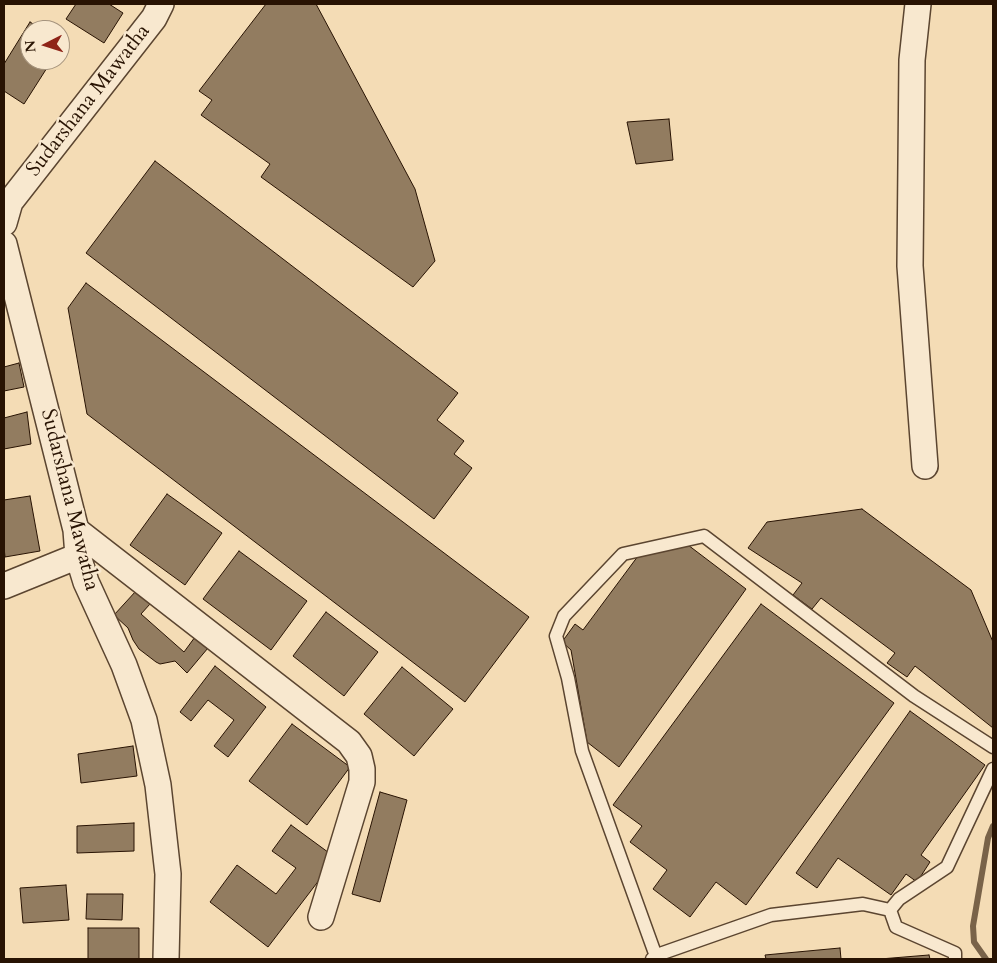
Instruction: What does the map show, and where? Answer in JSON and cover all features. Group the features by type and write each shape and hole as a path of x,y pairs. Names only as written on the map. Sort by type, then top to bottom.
{"street":[{"name":"Sudarshana Mawatha","path":"4,223 10,202 154,18 161,4"},
{"path":"918,4 912,60 910,266 926,466"},
{"name":"Sudarshana Mawatha","path":"4,244 76,530 78,556 86,582 124,665 144,720 158,785 168,874 166,959"},
{"path":"76,530 349,742 359,756 362,782 322,917"},
{"path":"4,586 78,556"}],"lane":[{"path":"890,910 863,904 770,915 655,958 582,751 568,678 556,636 564,616 623,554 704,536 914,696 993,747"},
{"path":"890,910 899,899 947,867 993,769"},
{"path":"890,910 896,927 955,953 956,959"}],"building":[{"path":"76,4 109,4 123,13 104,43 66,19"},
{"path":"266,4 316,4 415,189 435,261 413,287 261,177 270,164 201,115 212,100 199,91"},
{"path":"20,38 20,70 46,70 24,104 4,91 4,64"},
{"path":"669,119 673,160 636,164 627,122"},
{"path":"155,161 458,393 437,420 464,441 454,454 472,468 434,519 86,253"},
{"path":"86,283 529,617 465,702 87,414 68,308"},
{"path":"19,363 24,387 4,391 4,367"},
{"path":"27,412 31,444 4,449 4,418"},
{"path":"167,494 222,533 185,585 130,545"},
{"path":"30,496 40,551 5,557 4,500"},
{"path":"862,509 971,590 993,642 993,728 915,666 907,677 887,663 895,653 821,598 812,609 793,595 802,583 748,548 767,522"},
{"path":"688,545 746,589 619,767 587,742 571,650 562,642 575,624 583,630 638,556"},
{"path":"239,551 307,601 271,650 203,599"},
{"path":"136,591 150,604 141,614 184,652 195,637 208,648 187,673 175,661 160,664 139,649 128,628 114,615"},
{"path":"761,604 894,703 746,905 716,882 690,917 653,889 667,870 630,842 642,826 613,805"},
{"path":"326,612 378,652 344,696 293,656"},
{"path":"215,666 266,707 228,757 214,746 234,720 208,700 191,721 180,712"},
{"path":"402,667 453,709 414,756 364,714"},
{"path":"910,711 985,765 921,855 930,862 917,882 906,874 891,895 838,858 817,888 796,873"},
{"path":"292,724 350,767 307,825 249,781"},
{"path":"133,746 137,776 81,783 78,754"},
{"path":"380,792 407,800 380,902 352,894"},
{"path":"134,823 134,851 77,853 77,826"},
{"path":"291,825 336,858 268,947 210,902 237,865 276,894 296,868 272,851"},
{"path":"66,885 69,920 23,923 20,888"},
{"path":"87,894 123,894 122,920 86,919"},
{"path":"88,928 139,928 139,959 88,959"},
{"path":"840,948 841,959 766,959 765,955"},
{"path":"929,955 930,959 880,959"}],"waterway":[{"path":"986,959 974,942 973,926 988,838 993,826"}]}
